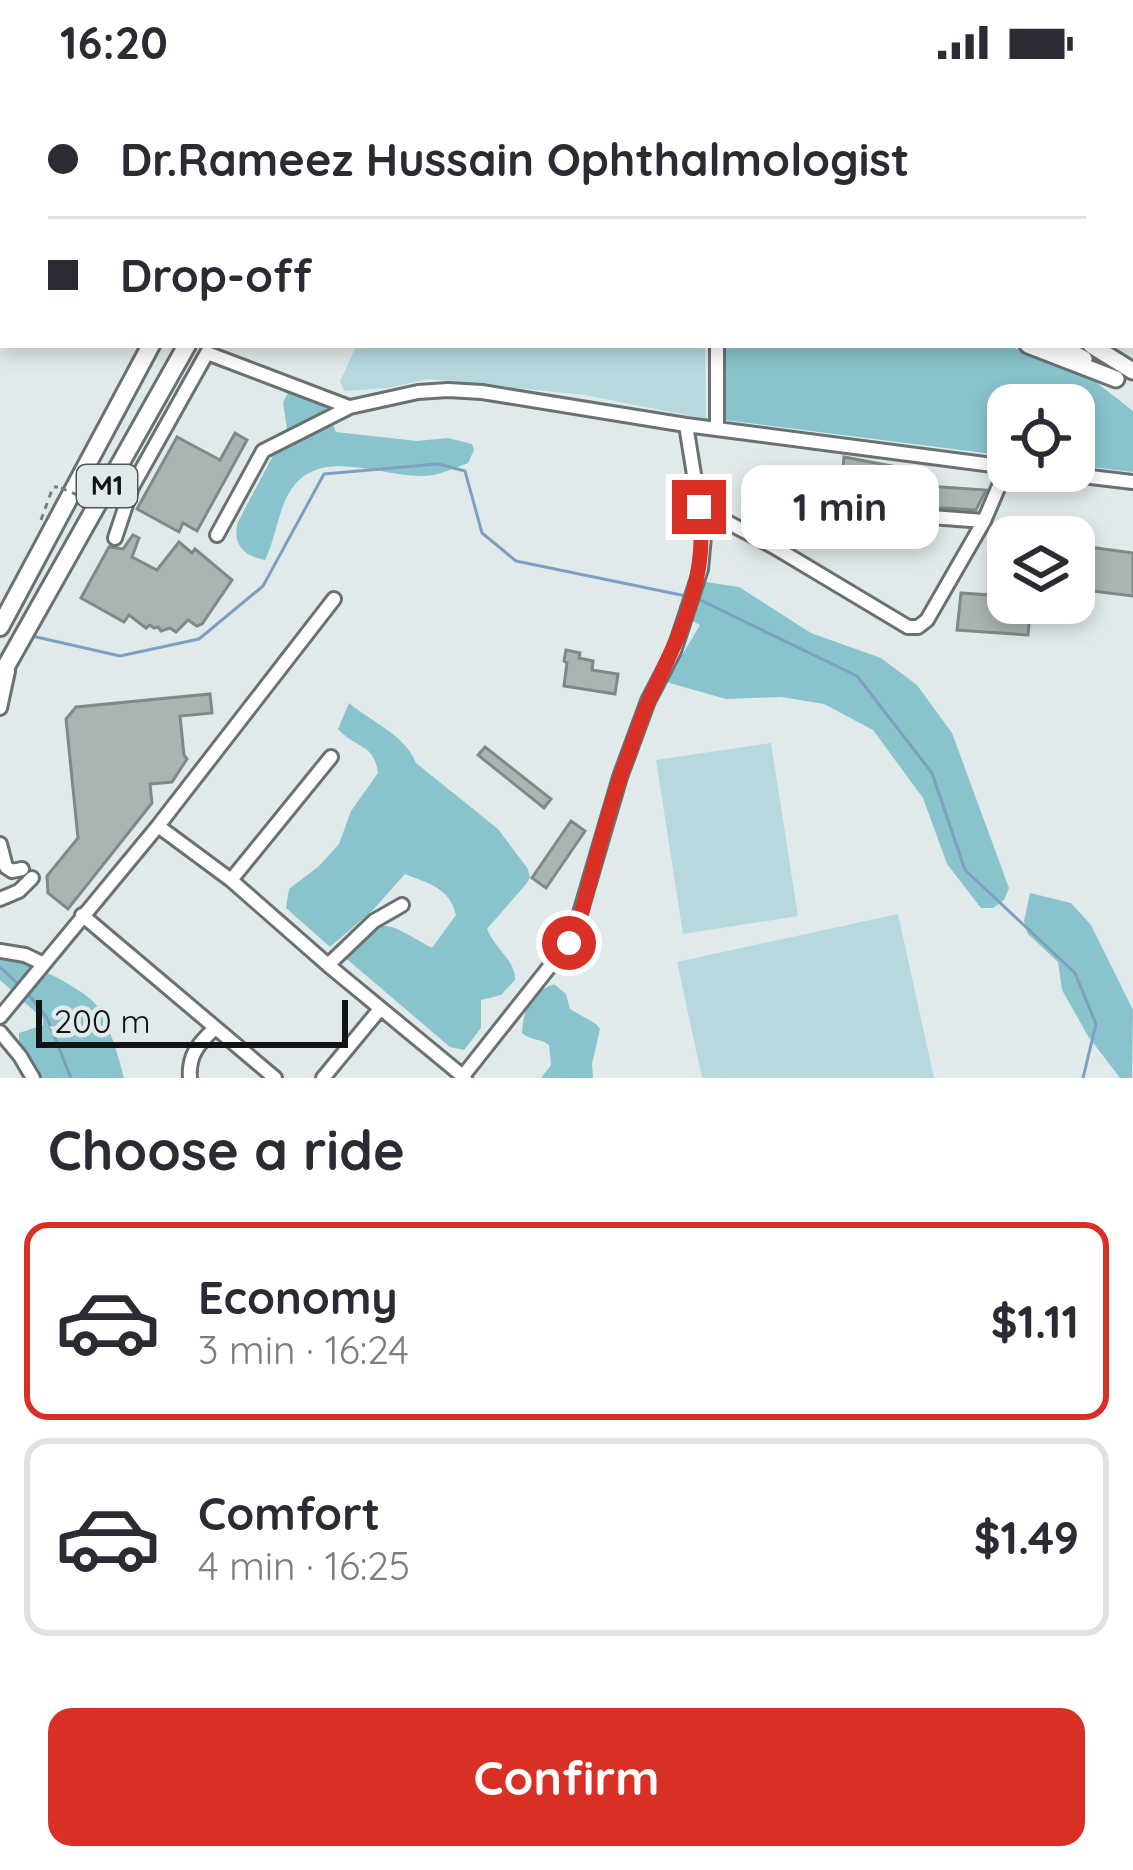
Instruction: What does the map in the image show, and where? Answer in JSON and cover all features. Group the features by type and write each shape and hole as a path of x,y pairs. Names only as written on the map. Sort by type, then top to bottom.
{"highway":[{"name":"M1","path":"2,623 149,348"},
{"name":"M1","path":"0,677 185,348"}],"main road":[{"path":"1036,348 1116,379"},
{"path":"1064,348 1133,389"},
{"path":"1096,348 1133,371"}],"street":[{"path":"717,348 717,429"},
{"path":"116,538 133,487 207,353 350,407"},
{"path":"218,535 263,451 350,407 448,389 987,464"},
{"path":"158,826 231,880 464,1077 577,929 620,777 648,701 674,651 701,569 704,537 686,424"},
{"path":"1095,478 1133,482"},
{"path":"699,507 908,627 918,627 927,620 997,492"},
{"path":"931,517 984,521"},
{"path":"0,1017 158,826 334,599"},
{"path":"0,709 12,656"},
{"path":"234,701 248,710"},
{"path":"231,880 331,757"},
{"path":"304,759 320,771"},
{"path":"0,844 6,867 27,873 19,890 0,898"},
{"path":"328,965 374,921 403,905"},
{"path":"82,915 275,1078"},
{"path":"0,951 25,955 40,968"},
{"path":"323,1078 380,1009"},
{"path":"190,1078 189,1062 197,1045 215,1028"},
{"path":"0,1032 33,1078"}],"path":[{"path":"61,488 108,508"}],"shaded area":[{"path":"356,348 705,348 706,419 585,395 428,379 344,391 340,381"},
{"path":"726,348 1014,348 1092,379 1133,411 1133,472 1095,467 1095,384 987,384 987,453 724,420"},
{"path":"289,390 320,402 336,432 417,441 448,438 472,444 474,450 468,463 429,476 352,467 318,469 291,490 265,560 257,558 238,543 238,522 287,429 283,403"},
{"path":"699,581 739,587 811,633 881,658 917,685 952,733 1009,888 1004,900 993,908 981,908 947,864 923,798 873,730 824,704 781,697 726,699 666,682 700,625 689,619"},
{"path":"349,703 396,737 416,763 498,829 528,869 527,883 487,929 512,967 515,980 501,995 481,1000 481,1028 464,1050 450,1047 342,955 367,933 384,926 432,948 456,915 443,892 405,874 330,947 286,908 289,889 339,844 351,811 378,773 373,756 338,729"},
{"path":"771,743 798,916 683,934 656,760"},
{"path":"1030,893 1071,903 1091,925 1133,1010 1132,1078 1120,1078 1088,1036 1062,990 1058,962 1028,934 1024,921"},
{"path":"898,914 934,1078 702,1078 677,962"},
{"path":"0,952 53,975 91,999 106,1022 124,1078 39,1078 19,1033 43,1025 43,1019 0,980"},
{"path":"554,984 566,994 570,1009 600,1029 593,1078 541,1078 551,1065 549,1045 522,1033 529,1002"}],"building":[{"path":"235,433 247,440 197,531 183,523 179,532 137,509 177,437 220,460"},
{"path":"844,457 913,470 912,485 986,490 976,510 928,507 921,515 910,515 910,529 838,524"},
{"path":"133,535 139,538 132,557 157,570 179,542 192,553 195,549 232,580 202,624 188,620 176,632 146,628 129,615 124,622 81,598 109,547 123,549"},
{"path":"1095,548 1133,553 1133,596 1095,591"},
{"path":"961,593 987,595 987,624 1029,624 1028,635 957,630"},
{"path":"566,650 593,661 592,670 618,674 615,694 564,686"},
{"path":"210,694 212,713 180,716 187,759 172,782 150,784 152,803 68,909 48,893 47,876 78,838 66,719 76,707"},
{"path":"485,747 551,799 544,808 478,755"},
{"path":"571,821 585,831 546,888 532,878"}],"waterway":[{"path":"32,636 120,656 199,639 263,586 324,474 438,464 465,471 482,533 516,561 686,596"},
{"path":"696,598 857,676 932,773 965,870 1075,973 1096,1024 1083,1078"},
{"path":"0,967 18,984"},
{"path":"25,990 47,1018 71,1078"}],"route":[{"path":"569,943 620,777 648,701 674,651 701,569 704,537 699,507"}]}
